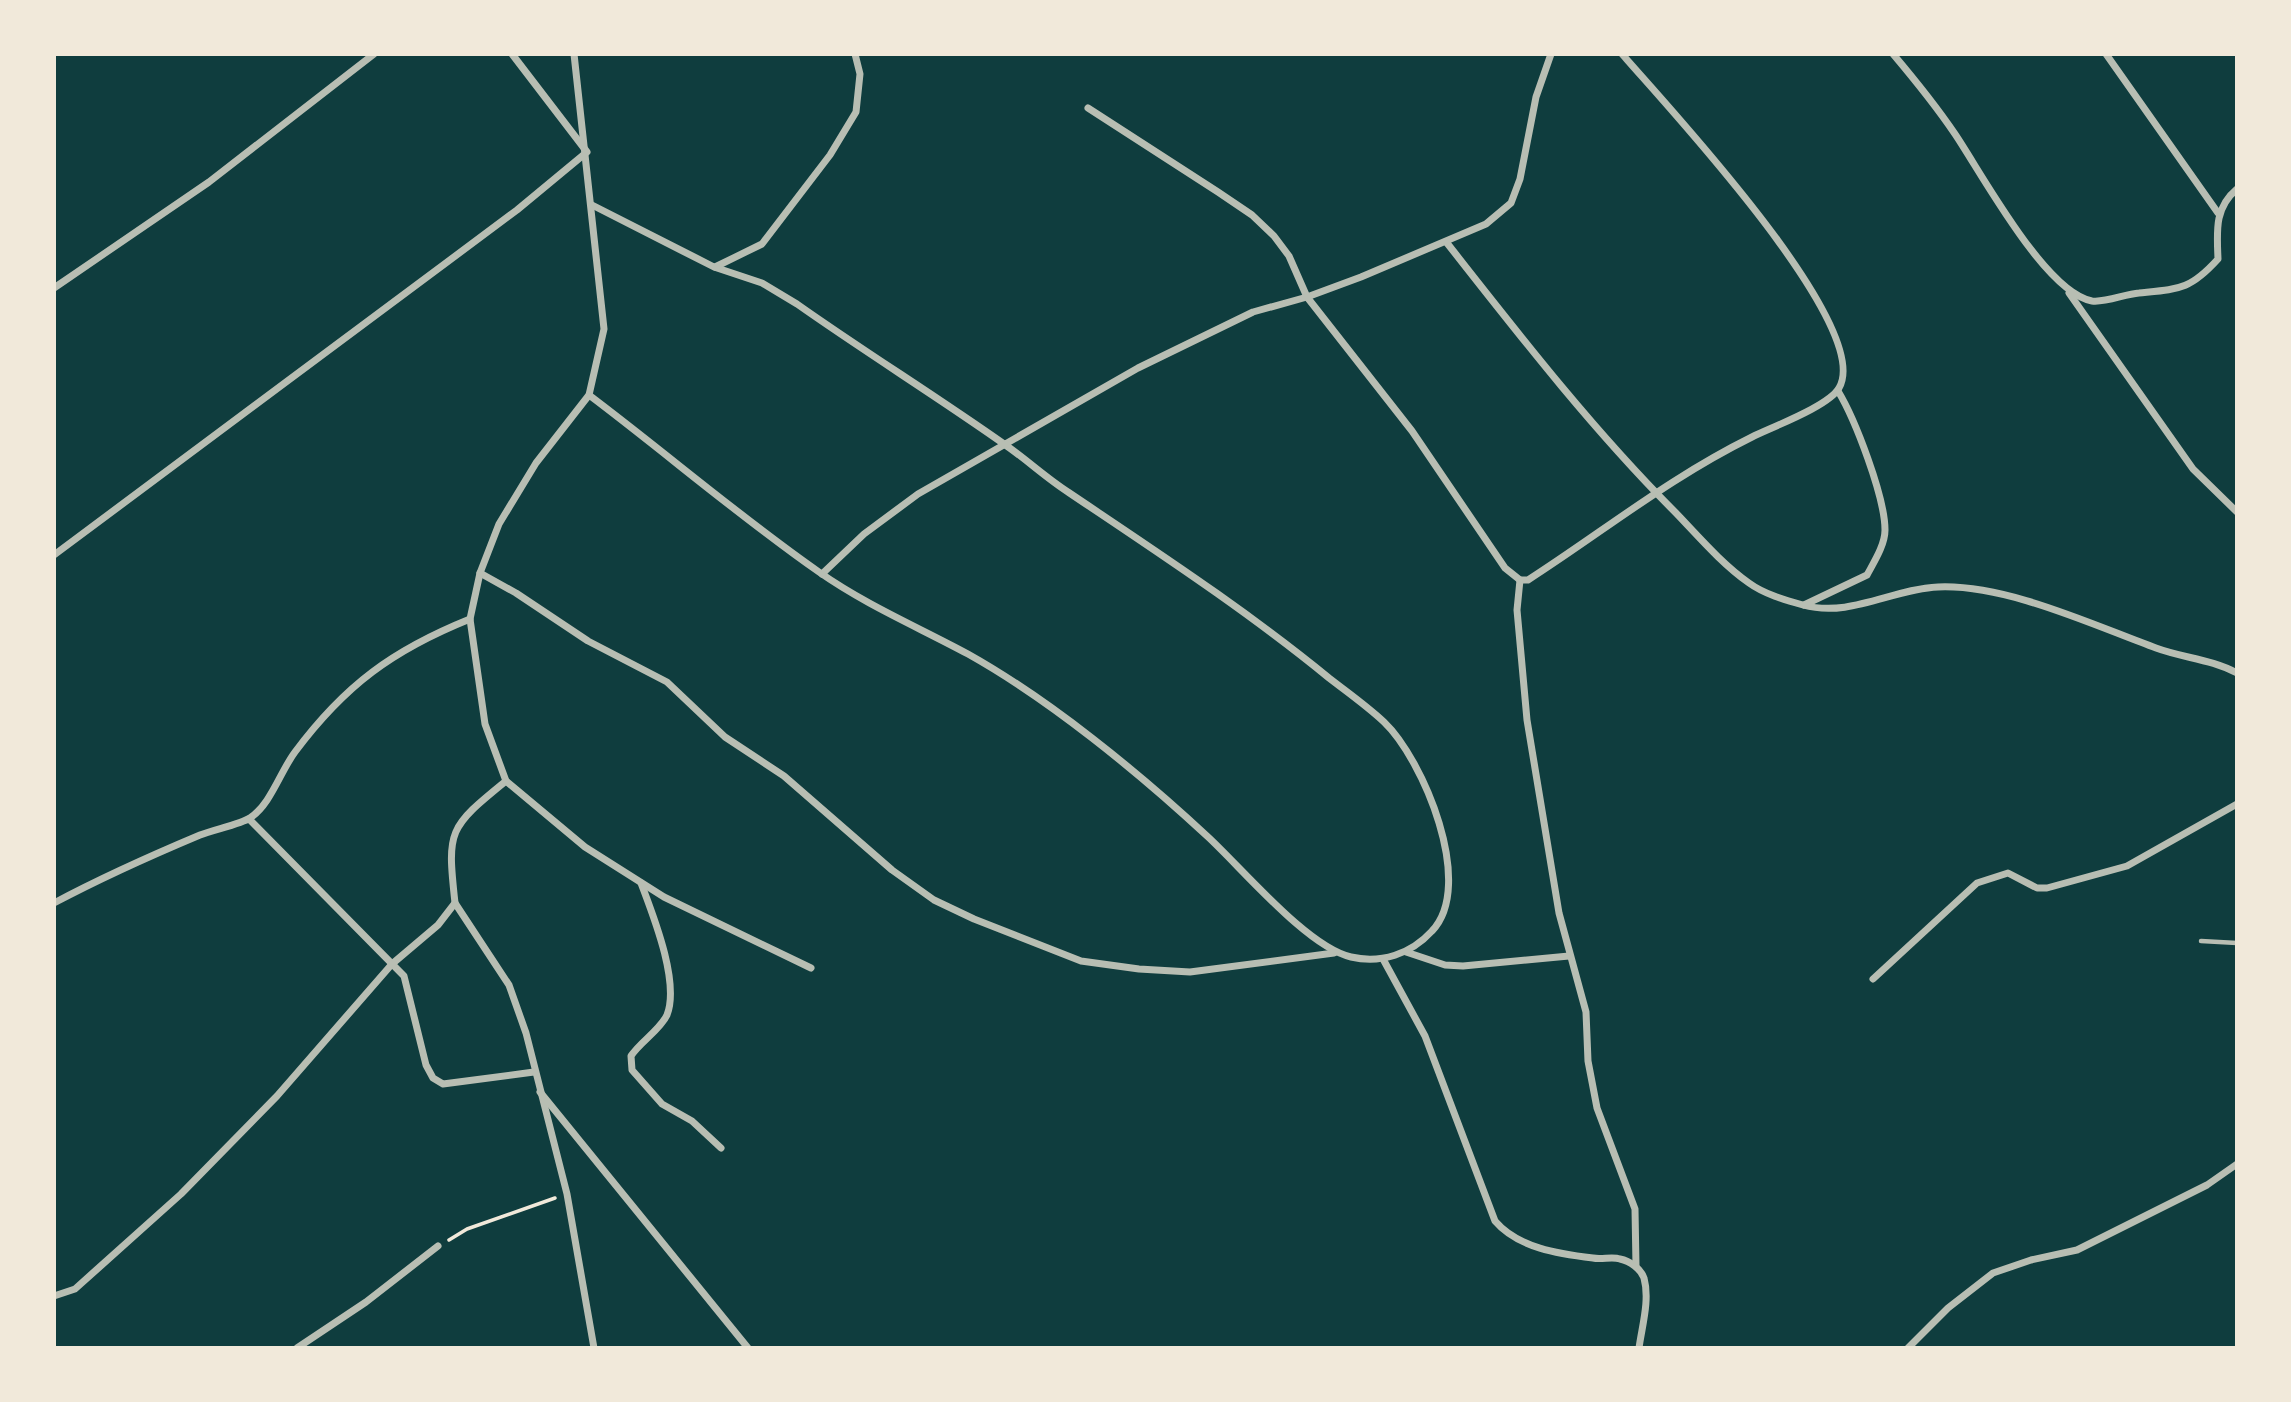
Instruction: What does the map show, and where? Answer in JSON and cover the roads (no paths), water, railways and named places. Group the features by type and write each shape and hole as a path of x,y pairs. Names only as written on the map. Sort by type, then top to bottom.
{"street":[{"path":"54,288 209,182 374,54"},
{"path":"512,54 587,152"},
{"path":"574,54 587,152 604,329 589,395 536,463 499,524 480,573 470,619 485,724 506,781 585,847 641,882 811,968"},
{"path":"714,267 762,244 830,155 856,112 860,74 855,54"},
{"path":"822,574 894,510 954,472 1007,445 1206,332 1253,312 1307,297 1447,243 1486,224 1511,202 1520,180 1536,97 1551,54"},
{"path":"1088,108 1252,215 1289,256 1307,297 1412,431 1505,568 1520,580 1528,580 1654,492 1838,391 1844,378 1840,346 1827,316 1804,279 1700,142 1622,54"},
{"path":"1893,54 1957,136 2012,223 2067,289 2193,470 2237,512"},
{"path":"2106,54 2218,214"},
{"path":"54,555 517,211 587,152"},
{"path":"2067,289 2093,302 2185,288 2201,278 2218,259 2218,214 2225,198 2237,189"},
{"path":"480,573 516,593 588,641 667,682 725,737 784,776 892,870 934,900 1081,961 1139,969 1190,972 1335,953 1357,959 1383,959 1406,952 1438,926 1446,902 1448,859 1425,782 1410,752 1385,723 1288,644 1155,549 1062,489 1007,445 762,283 714,267 592,205"},
{"path":"1447,243 1535,355 1654,492 1750,584 1803,605 1843,607 1867,604 1936,587 1969,589 2047,608 2156,648 2208,661 2237,673"},
{"path":"1803,605 1867,575 1885,531 1863,449 1838,391"},
{"path":"589,395 822,574 930,636 967,654 1102,747 1208,836 1259,890 1335,953"},
{"path":"1520,580 1517,610 1528,731 1569,956 1586,1012 1588,1061 1597,1108 1635,1209 1636,1266"},
{"path":"54,903 154,855 249,819 266,800 293,754 353,687 373,669 428,636 470,619"},
{"path":"506,781 468,812 454,831 449,850 455,904 509,985 526,1033 537,1089 567,1194 594,1348"},
{"path":"1873,979 1977,883 2008,873 2037,888 2047,888 2127,866 2237,804"},
{"path":"249,819 404,976 410,989 422,1051 433,1078 443,1084 534,1072"},
{"path":"641,882 660,931 670,1000 666,1017 631,1056 632,1070 662,1104 692,1121 721,1148"},
{"path":"54,1296 75,1289 181,1194 277,1096 392,964 438,925 455,904"},
{"path":"1406,952 1445,965 1463,966 1569,956"},
{"path":"1383,959 1425,1036 1495,1221 1506,1234 1521,1241 1596,1259 1619,1258 1636,1266 1644,1275 1646,1289 1639,1348"},
{"path":"537,1089 748,1348"},
{"path":"1908,1348 1948,1308 1993,1273 2031,1260 2077,1250 2207,1185 2237,1164"},
{"path":"297,1348 366,1301 438,1246"}],"lane":[{"path":"2201,941 2237,943"}]}
